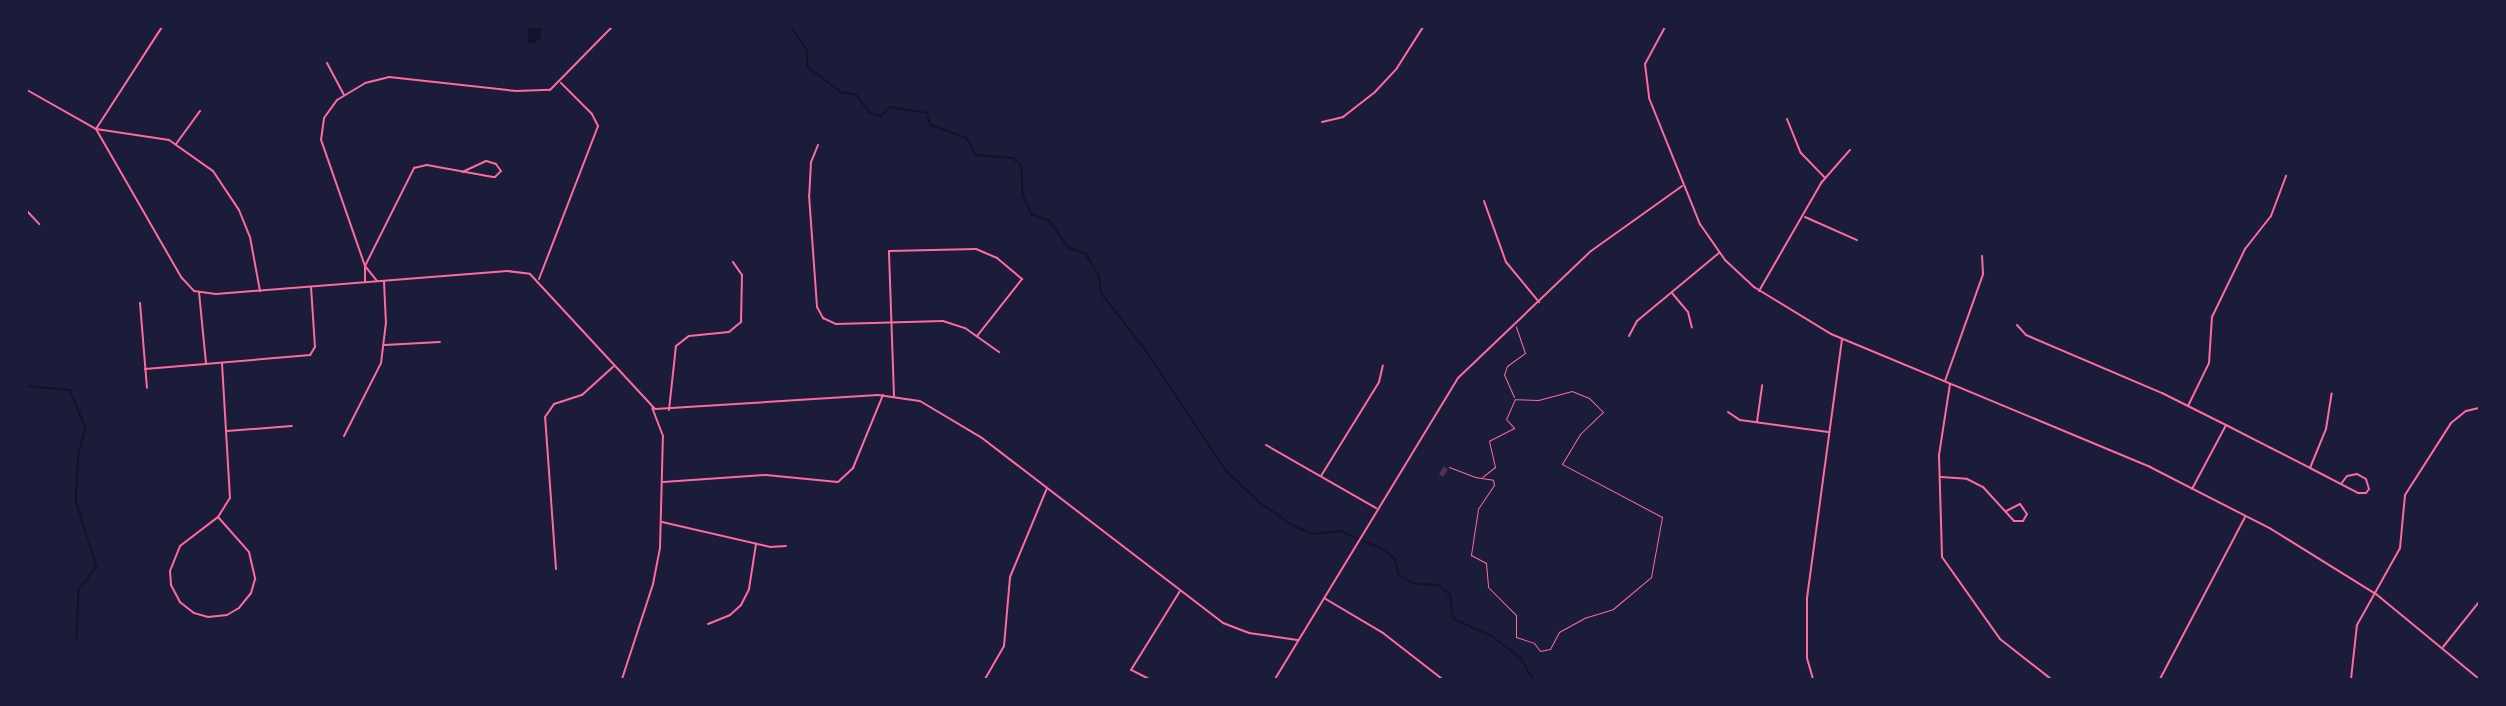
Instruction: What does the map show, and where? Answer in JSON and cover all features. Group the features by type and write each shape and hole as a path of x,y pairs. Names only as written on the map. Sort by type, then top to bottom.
{"street":[{"path":"96,129 162,27"},
{"path":"365,282 365,266 321,140 324,118 344,95 374,80 389,77 535,92 550,90 561,83 612,27"},
{"path":"1322,122 1343,117 1374,93 1397,68 1422,27"},
{"path":"1665,27 1647,57 1645,85 1683,185 1719,253 1759,291 1842,339 2192,489 2245,516 2375,593 2479,679"},
{"path":"327,63 344,95"},
{"path":"539,279 598,126 592,114 561,83"},
{"path":"27,90 96,129 149,135 176,144 213,171 240,210 250,237 260,291"},
{"path":"176,144 200,111"},
{"path":"1787,119 1801,153 1825,178"},
{"path":"96,129 181,277 199,292 260,291 507,271 526,273 539,279 652,407 663,436 662,522 653,584 622,679"},
{"path":"818,145 811,162 809,195 817,307 823,318 836,324 944,321 977,336 999,352"},
{"path":"1759,291 1825,178 1850,150"},
{"path":"365,266 414,168 423,165 462,172 495,177 501,171 496,164 486,161 462,172"},
{"path":"2188,406 2209,363 2212,317 2246,249 2271,216 2286,176"},
{"path":"1275,679 1376,508 1454,383 1600,244 1683,185"},
{"path":"1484,201 1506,262 1539,302"},
{"path":"27,211 39,224"},
{"path":"1804,217 1857,240"},
{"path":"894,396 889,252 976,249 996,258 1022,279 977,336"},
{"path":"1629,336 1637,321 1719,253"},
{"path":"1944,381 1983,274 1982,256"},
{"path":"669,410 676,346 689,336 729,332 741,322 741,275 733,262"},
{"path":"365,266 378,281"},
{"path":"344,436 373,383 384,345 384,281"},
{"path":"145,369 312,354 315,347 311,287"},
{"path":"199,292 206,364"},
{"path":"1672,292 1688,312 1692,328"},
{"path":"140,303 147,388"},
{"path":"2016,325 2026,335 2188,406 2226,425 2341,484 2361,494 2369,489 2366,479 2357,474 2347,476 2341,484"},
{"path":"1813,679 1807,658 1807,598 1842,339"},
{"path":"384,345 440,342"},
{"path":"219,517 249,552 255,579 249,597 240,608 222,616 203,616 186,608 177,598 170,581 170,567 180,546 219,517 231,489 222,363"},
{"path":"1321,476 1379,382 1383,364"},
{"path":"556,569 545,417 554,404 582,395 614,366"},
{"path":"1950,384 1939,447 1940,546 1946,567 2000,639 2051,679"},
{"path":"1757,422 1762,385"},
{"path":"2310,468 2326,429 2332,393"},
{"path":"663,482 766,475 838,482 853,468 884,396"},
{"path":"652,407 669,410 884,396 920,401 944,412 1180,591 1236,629 1297,640"},
{"path":"2351,679 2357,625 2399,551 2401,505 2456,417 2479,408"},
{"path":"1728,412 1740,420 1828,432"},
{"path":"2192,489 2226,425"},
{"path":"227,431 292,426"},
{"path":"1266,445 1376,508"},
{"path":"1940,477 1976,483 2016,522 2027,516 2022,505 2006,511"},
{"path":"985,679 1004,646 1010,577 1047,488"},
{"path":"2160,679 2245,516"},
{"path":"662,522 756,544 786,546"},
{"path":"708,624 730,615 741,605 749,589 756,544"},
{"path":"1149,679 1131,670 1180,591"},
{"path":"1324,598 1383,633 1442,679"},
{"path":"2443,647 2479,602"}],"path":[{"path":"1482,477 1495,467 1489,441 1514,428 1506,419 1515,399 1504,375 1507,366 1525,353 1515,324"},
{"path":"1449,467 1493,480 1494,485 1478,509 1471,555 1486,563 1488,587 1516,615 1516,637 1546,652 1559,632 1584,618 1613,609 1651,577 1662,517 1562,464 1580,434 1603,411 1589,398 1572,391 1538,400 1515,399"}],"shaded area":[{"path":"528,27 542,27 540,39 533,44 528,42"}],"building":[{"path":"1444,466 1448,470 1443,477 1439,474"}],"waterway":[{"path":"791,27 807,50 808,67 841,92 857,95 870,113 881,116 890,107 927,113 931,125 967,138 976,155 1013,158 1022,166 1023,195 1032,214 1050,221 1068,247 1086,254 1099,276 1102,294 1145,349 1226,470 1259,502 1294,526 1312,534 1340,531 1387,551 1395,559 1399,575 1415,584 1438,585 1450,594 1454,619 1492,636 1521,658 1533,679"},
{"path":"27,386 70,390 86,428 79,454 76,501 97,567 79,590 77,638"}]}
